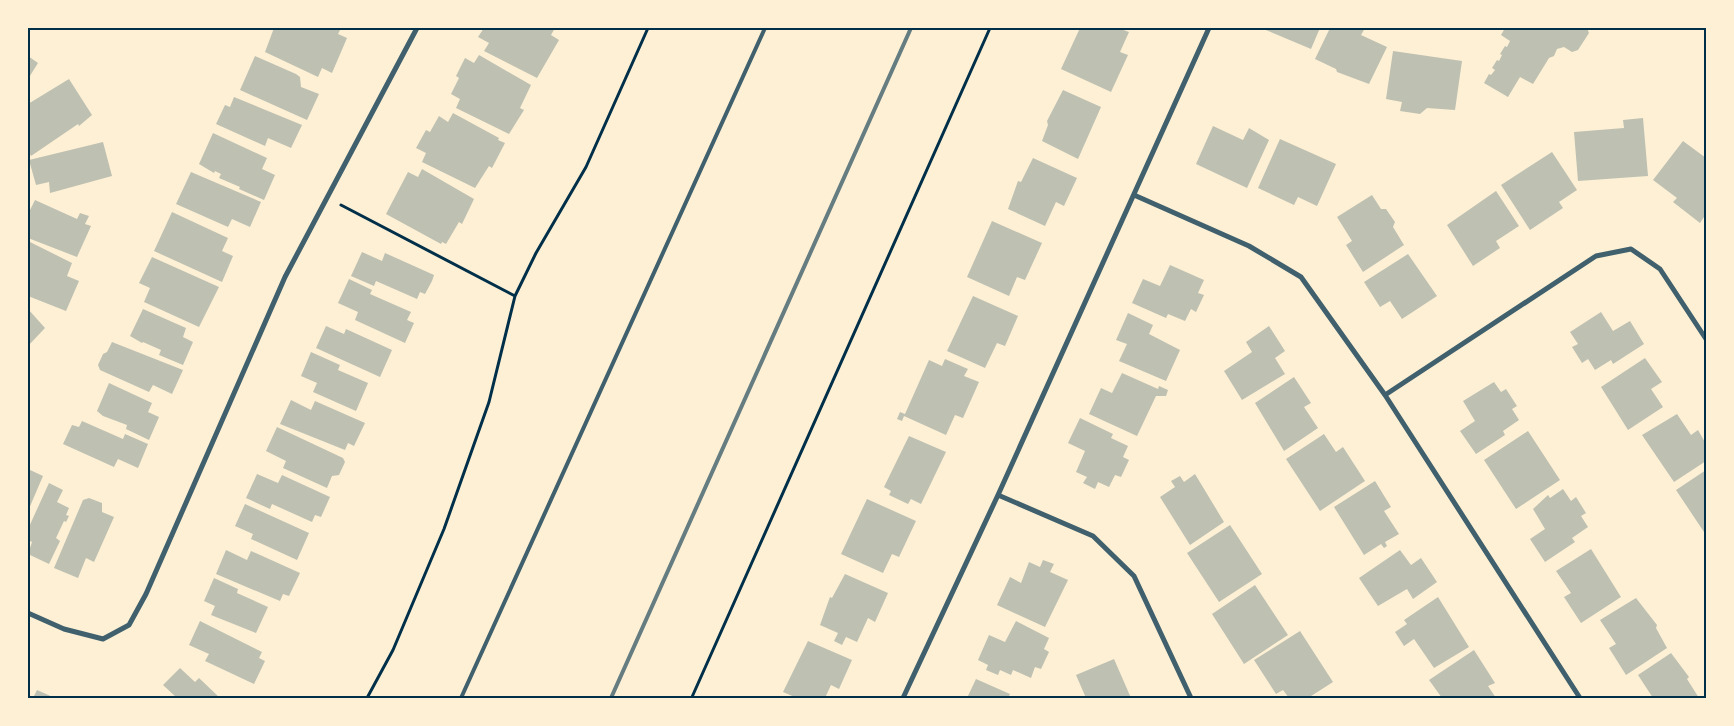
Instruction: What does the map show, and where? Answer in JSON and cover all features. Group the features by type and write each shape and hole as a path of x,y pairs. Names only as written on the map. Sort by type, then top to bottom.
{"street":[{"path":"28,613 64,629 103,639 129,625 146,594 285,277 417,28"},
{"path":"903,698 998,496 1209,28"},
{"path":"1134,195 1249,246 1301,277 1385,395 1580,698"},
{"path":"1385,395 1596,256 1631,249 1660,269 1706,339"},
{"path":"998,496 1094,536 1134,576 1191,698"}],"lane":[{"path":"461,698 765,28"}],"path":[{"path":"367,698 393,650 444,529 490,402 515,296 536,253 586,167 648,28"},
{"path":"692,697 990,28"},
{"path":"327,197 515,296"}],"building":[{"path":"274,28 341,28 338,34 347,38 332,73 322,68 318,77 265,52"},
{"path":"484,28 555,28 551,35 559,40 537,78 484,51 489,43 478,37"},
{"path":"1080,28 1118,28 1129,32 1120,52 1128,55 1111,92 1061,69"},
{"path":"1261,28 1320,28 1311,49"},
{"path":"1330,28 1365,28 1361,35 1387,47 1369,84 1337,72 1336,69 1315,59"},
{"path":"1505,28 1587,28 1589,33 1578,50 1572,52 1564,47 1557,49 1554,56 1549,58 1533,84 1520,77 1508,97 1484,83 1489,74 1491,75 1495,70 1492,68 1497,60 1499,61 1502,55 1500,54 1510,41 1501,35"},
{"path":"1393,51 1462,61 1455,110 1427,108 1420,114 1400,111 1402,102 1386,99"},
{"path":"479,55 531,85 520,108 524,110 509,134 456,108 460,99 451,94 459,78 456,76 465,58 474,63"},
{"path":"28,56 38,63 28,79"},
{"path":"255,56 296,74 300,77 301,87 319,94 307,120 240,90"},
{"path":"69,79 92,115 79,126 78,124 31,156 28,150 28,127 30,124 28,120 28,104"},
{"path":"1063,90 1101,107 1078,159 1042,141 1048,125 1047,121"},
{"path":"234,97 302,125 291,148 268,138 265,146 216,124 225,105 230,107"},
{"path":"453,113 505,143 492,168 489,166 475,188 422,162 426,153 416,148 426,130 430,132 439,116 448,122"},
{"path":"1643,118 1648,176 1578,181 1574,132 1624,128 1623,120"},
{"path":"1213,126 1243,140 1249,128 1269,140 1247,188 1196,164"},
{"path":"213,133 267,158 262,169 275,175 264,200 219,178 221,174 215,171 214,173 199,164"},
{"path":"1280,139 1336,164 1317,206 1298,197 1294,205 1258,188"},
{"path":"1683,141 1706,158 1706,214 1700,223 1673,202 1677,198 1653,180"},
{"path":"103,142 112,176 50,193 49,182 36,185 29,160"},
{"path":"1552,152 1577,190 1559,202 1563,208 1530,230 1501,185"},
{"path":"1033,158 1077,178 1064,206 1056,202 1045,226 1008,209 1018,181 1021,182"},
{"path":"422,169 474,199 462,224 459,222 446,244 442,242 441,244 386,214 408,172 418,177"},
{"path":"191,172 261,202 250,227 232,219 228,227 176,204"},
{"path":"1496,191 1519,226 1496,241 1500,248 1473,266 1447,225"},
{"path":"1372,195 1381,209 1386,209 1395,222 1393,227 1404,245 1363,272 1346,245 1352,241 1337,217"},
{"path":"35,200 77,219 80,213 89,216 85,224 91,226 77,257 28,238 28,209 30,210"},
{"path":"172,212 228,238 222,251 233,256 222,282 154,251"},
{"path":"992,221 1042,243 1025,280 1017,277 1009,296 967,277"},
{"path":"28,241 72,263 67,276 79,281 66,311 28,296"},
{"path":"362,252 382,261 385,253 434,275 432,281 425,294 420,292 417,299 376,281 374,286 351,276"},
{"path":"1408,254 1437,296 1402,319 1390,301 1380,307 1364,282"},
{"path":"152,257 219,287 199,327 144,302 150,288 139,283"},
{"path":"1170,265 1204,280 1198,293 1204,295 1196,312 1191,309 1185,321 1168,314 1166,318 1132,303 1143,279 1160,286"},
{"path":"349,279 372,290 370,294 411,312 407,320 414,323 405,343 355,320 358,312 338,303"},
{"path":"973,296 1018,316 1005,346 997,343 985,368 947,351"},
{"path":"28,309 45,328 28,346"},
{"path":"143,309 186,328 183,337 193,342 183,365 159,355 161,350 130,336"},
{"path":"1601,312 1613,331 1630,321 1644,344 1613,364 1611,360 1595,370 1588,359 1582,363 1572,347 1578,344 1570,332"},
{"path":"1128,313 1153,325 1149,334 1180,350 1166,381 1119,361 1127,344 1116,340"},
{"path":"326,326 344,334 346,329 392,350 380,377 316,348"},
{"path":"1269,326 1285,351 1275,358 1285,374 1242,400 1224,371 1252,352 1246,342"},
{"path":"112,342 183,370 172,394 153,385 149,392 100,370 98,365"},
{"path":"311,352 340,365 338,370 368,383 356,411 313,392 317,383 301,376"},
{"path":"1645,358 1662,382 1651,389 1663,407 1628,430 1601,387"},
{"path":"945,359 968,369 964,376 979,382 963,418 955,415 946,435 904,416 902,421 897,419 900,412 905,414 929,360 942,366"},
{"path":"1122,373 1158,389 1159,386 1168,390 1166,396 1156,396 1137,436 1089,414 1101,388 1112,393"},
{"path":"1294,377 1311,403 1304,407 1318,428 1284,451 1255,403"},
{"path":"1494,382 1501,392 1506,389 1517,406 1512,409 1519,420 1503,431 1505,435 1476,454 1460,431 1475,421 1463,401"},
{"path":"109,383 152,403 148,412 159,417 149,440 126,429 127,425 103,416 97,411"},
{"path":"291,400 311,410 315,401 365,423 354,446 348,443 345,450 280,424"},
{"path":"1677,414 1691,435 1698,430 1706,444 1706,461 1674,482 1642,435"},
{"path":"1080,418 1113,434 1111,438 1128,446 1123,457 1129,460 1121,477 1115,475 1109,487 1098,482 1095,489 1083,483 1087,477 1076,472 1085,451 1068,443"},
{"path":"82,421 123,439 125,434 148,444 138,468 118,459 114,467 63,444 72,425 79,427"},
{"path":"277,427 343,458 345,462 339,475 332,476 327,488 283,468 286,461 266,451"},
{"path":"1528,431 1560,480 1516,509 1484,460"},
{"path":"1324,434 1336,452 1343,447 1365,481 1320,511 1286,459"},
{"path":"909,436 946,452 921,504 911,499 908,504 889,495 891,491 884,487"},
{"path":"28,469 43,476 28,511"},
{"path":"1706,470 1706,535 1676,490"},
{"path":"257,474 278,483 282,475 330,497 321,517 315,515 312,522 272,504 270,509 246,498"},
{"path":"1195,474 1224,522 1190,545 1160,497 1175,487 1171,481 1180,476 1184,482"},
{"path":"1375,481 1391,507 1384,511 1399,534 1385,542 1387,546 1384,548 1381,544 1364,555 1334,507"},
{"path":"49,483 63,490 57,502 69,508 66,515 69,516 66,522 64,521 56,538 60,541 49,564 28,554 32,542 28,540 28,529"},
{"path":"1563,489 1571,501 1576,497 1586,513 1581,516 1588,527 1572,538 1575,542 1545,562 1530,539 1545,529 1533,509 1548,495 1550,498"},
{"path":"89,498 102,503 102,512 114,517 94,562 86,558 78,578 54,568 83,500"},
{"path":"867,499 916,521 899,557 892,554 883,573 841,554"},
{"path":"245,504 309,533 297,560 251,539 253,534 235,526"},
{"path":"1230,525 1262,574 1219,602 1187,553"},
{"path":"1591,549 1621,597 1581,623 1564,597 1571,593 1556,571"},
{"path":"226,550 247,560 251,551 300,573 289,596 283,594 280,601 216,574"},
{"path":"1400,550 1411,565 1421,558 1437,582 1413,599 1407,589 1378,606 1359,578"},
{"path":"1043,560 1054,564 1050,572 1068,580 1045,627 997,605 1010,577 1021,583 1029,562 1040,567"},
{"path":"845,574 888,593 875,622 868,618 857,642 846,637 842,645 834,641 838,633 820,625 830,597 832,598"},
{"path":"214,578 238,589 237,593 268,607 256,633 211,615 215,606 204,601"},
{"path":"1255,585 1288,635 1244,664 1212,614"},
{"path":"1438,597 1469,647 1434,668 1414,639 1404,646 1395,632 1407,624 1404,620"},
{"path":"1636,598 1657,625 1656,628 1667,648 1626,675 1609,648 1616,644 1600,620"},
{"path":"200,621 262,652 259,658 265,661 254,684 205,661 209,654 189,645"},
{"path":"1016,621 1049,638 1044,649 1049,652 1041,669 1035,667 1031,678 1013,670 1011,675 1000,670 998,675 986,670 988,665 978,660 989,635 1005,642"},
{"path":"1300,631 1333,682 1308,698 1289,698 1283,690 1276,694 1254,660"},
{"path":"808,641 852,660 839,689 831,685 825,698 797,698 783,692"},
{"path":"1474,650 1495,683 1488,686 1496,698 1442,698 1429,680"},
{"path":"1671,653 1689,677 1687,679 1699,698 1653,698 1638,675"},
{"path":"1114,659 1131,698 1086,698 1076,675"},
{"path":"180,668 195,682 199,678 220,698 177,698 163,685"},
{"path":"976,679 1010,694 1008,698 967,698"},
{"path":"37,690 55,698 33,698"}],"railway":[{"path":"611,698 911,28"}]}
